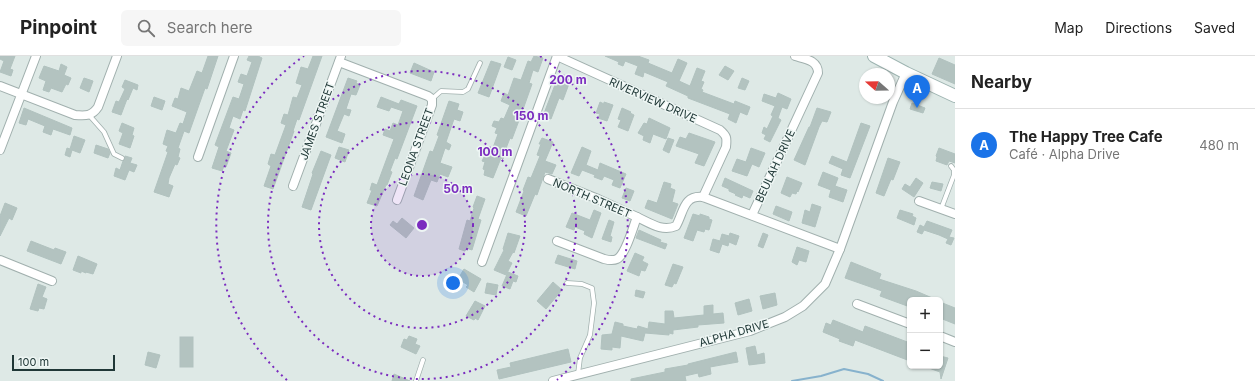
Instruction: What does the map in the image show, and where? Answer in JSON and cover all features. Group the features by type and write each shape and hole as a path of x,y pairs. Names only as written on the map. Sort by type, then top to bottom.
{"main road":[{"path":"874,56 955,96"}],"street":[{"path":"0,150 36,56"},
{"path":"0,86 75,115 88,115 94,113 98,107 116,56"},
{"path":"198,157 234,56"},
{"path":"482,262 557,56"},
{"name":"RIVERVIEW DRIVE","path":"557,56 712,127 726,135 726,147 703,197"},
{"name":"BEULAH DRIVE","path":"703,197 752,215 818,73 818,67 814,62 795,56"},
{"name":"LEONA STREET","path":"340,59 432,99 432,105 397,200"},
{"name":"JAMES STREET","path":"293,186 340,59"},
{"name":"ALPHA DRIVE","path":"553,381 750,331 785,317 803,306 825,284 840,249 893,102 906,73"},
{"name":"NORTH STREET","path":"548,179 598,199 637,217"},
{"path":"557,241 604,259 617,259 622,253 637,217 657,227 670,229 676,226 685,206 690,199 697,196 703,197"},
{"path":"919,201 955,214"},
{"path":"752,215 840,249"},
{"path":"0,260 52,281"},
{"path":"857,304 907,323"},
{"path":"943,337 955,342"}],"lane":[{"path":"432,99 441,91 463,92 468,89 480,63"},
{"path":"88,115 104,132 114,154 122,158"},
{"path":"941,209 954,175 954,170 951,166"},
{"path":"567,283 582,284 592,288 594,303 590,335 580,358 578,375"},
{"path":"416,381 423,360"}],"building":[{"path":"0,56 15,56 10,69 13,70 11,76 0,72 4,61 0,59"},
{"path":"208,56 218,56 207,89 205,88 189,133 184,131 178,148 180,149 178,157 180,158 177,165 175,164 169,178 168,184 173,186 169,197 154,192 168,152 166,151 168,146 163,144 167,130 176,133 180,123 183,124 187,112 172,106 175,98 178,99 181,88 189,91 197,71 202,73"},
{"path":"249,56 258,56 262,58 245,111 243,110 240,119 233,116 229,128 234,130 226,151 231,153 226,167 224,166 222,171 212,168 219,147 215,145 233,97 239,99 244,84 238,82 241,74 247,76 252,62 247,60"},
{"path":"313,56 322,56 299,120 297,119 273,189 264,186 271,166 268,164 271,154 275,155 286,125 281,123 284,114 288,115 293,97 297,98 302,85 296,83 301,67 308,69"},
{"path":"534,56 543,58 538,72 533,70 529,83 532,84 512,139 510,138 503,159 501,158 493,178 484,175 485,170 483,169 485,162 482,161 485,155 490,156 498,134 495,133 497,128 492,126 494,121 499,122 501,118 504,119 510,105 501,101 504,93 508,95 514,78 521,80 528,61 531,62"},
{"path":"605,56 638,56 649,60 648,63 672,73 678,59 687,63 679,81 690,86 697,68 705,71 701,81 704,82 701,89 703,90 702,92 734,104 735,101 750,107 747,115 740,112 736,123 728,119 730,114 688,98 688,96 666,86 668,82 644,72 643,77 635,74 638,66 625,61 623,66 618,64 619,62"},
{"path":"508,57 516,60 512,70 504,67"},
{"path":"939,58 955,65 955,84 932,74"},
{"path":"491,61 501,64 489,97 478,93"},
{"path":"414,63 434,72 431,81 410,73"},
{"path":"61,64 67,67 64,75 71,78 68,85 66,84 62,92 51,88 49,92 43,90 46,81 39,78 44,66 59,71"},
{"path":"725,66 734,71 728,80 719,75"},
{"path":"558,77 570,81 563,100 559,98 551,119 543,116"},
{"path":"84,78 93,81 89,92 80,88"},
{"path":"348,78 357,81 356,83 360,85 356,95 351,94 346,109 351,110 349,116 344,114 337,131 345,134 342,143 326,137"},
{"path":"742,78 749,81 745,90 738,88"},
{"path":"125,80 138,85 137,90 133,88 121,115 112,112 116,101 119,102 125,89 122,87"},
{"path":"778,93 791,99 787,109 782,107 778,118 781,120 770,142 764,139 766,135 762,133 764,127 767,129 773,116 771,115 775,106 762,101 764,94 776,98"},
{"path":"154,97 165,101 162,110 151,106"},
{"path":"381,97 399,104 401,100 417,106 397,159 395,158 390,171 392,172 387,185 377,206 367,203 372,190 370,190 372,183 377,185 394,139 383,135 385,129 390,131 393,123 398,125 403,111 391,107 389,111 377,107"},
{"path":"449,101 459,104 457,110 463,112 460,121 454,119 446,142 451,145 449,150 445,148 440,163 452,167 448,177 440,174 437,182 431,180 423,200 414,196 430,151 433,152 439,136 437,135"},
{"path":"600,102 613,105 607,121 598,118 600,114 596,113"},
{"path":"912,103 925,108 923,113 910,109"},
{"path":"24,108 72,128 70,135 53,129 51,135 43,132 45,126 28,119 26,125 19,123"},
{"path":"622,108 634,115 628,131 618,127 621,120 618,119"},
{"path":"817,108 831,112 827,122 822,121 819,127 805,165 794,160 810,127"},
{"path":"649,118 670,128 666,139 653,134 650,143 643,140 644,136 638,133 644,123 647,124"},
{"path":"122,123 134,128 132,135 134,136 130,148 119,144 123,133 119,131"},
{"path":"861,123 870,126 850,178 841,175 843,169 829,163 832,156 847,162"},
{"path":"689,133 715,142 704,166 695,163 699,154 676,146 680,137 686,139"},
{"path":"74,136 85,140 80,153 72,150 70,157 65,155 67,148 70,149"},
{"path":"542,138 553,142 545,161 556,165 552,174 545,172 537,195 535,194 526,216 516,212 528,177 531,178 540,156 537,155"},
{"path":"668,138 674,140 669,153 663,150"},
{"path":"96,145 108,149 110,153 108,158 94,153"},
{"path":"339,147 349,150 345,162 335,158"},
{"path":"582,147 591,151 586,165 598,170 600,163 626,174 620,188 612,185 614,180 604,176 602,180 594,177 595,175 582,170 579,176 571,173"},
{"path":"751,148 765,153 759,167 752,164 747,176 732,171 737,159 746,162"},
{"path":"939,148 955,154 955,163 949,161 947,165 936,161"},
{"path":"321,151 331,155 311,210 302,207 313,174 312,173"},
{"path":"125,156 132,158 130,163 137,165 134,172 129,170 125,180 114,176 116,168 120,170"},
{"path":"888,158 900,162 893,180 891,179 884,196 876,193"},
{"path":"823,172 838,178 835,186 847,190 843,202 829,197 831,190 818,185"},
{"path":"787,177 802,183 798,192 797,191 796,194 792,193 790,197 781,193"},
{"path":"725,178 753,191 750,198 743,195 742,198 735,195 736,194 729,191 729,189 722,186"},
{"path":"916,178 923,183 914,197 902,189 905,184 910,187"},
{"path":"664,182 671,184 670,188 675,190 672,202 678,204 672,219 645,208 648,200 657,203"},
{"path":"932,182 943,184 941,191 930,188"},
{"path":"626,188 634,191 630,201 622,198"},
{"path":"477,196 485,199 478,219 481,220 472,250 466,248 465,251 459,249 467,220 470,221"},
{"path":"5,203 17,208 12,220 9,218 0,236 0,216"},
{"path":"812,204 821,207 815,227 802,223 805,210 810,212"},
{"path":"776,206 792,212 789,221 773,214"},
{"path":"594,210 601,213 592,238 584,234 585,231 575,227 574,230 566,227 572,213 590,220"},
{"path":"900,210 913,214 912,216 916,218 914,225 897,218"},
{"path":"693,214 700,216 700,214 709,217 709,219 712,220 709,230 705,229 704,232 697,230 693,241 684,238"},
{"path":"402,218 414,228 406,238 390,225 393,221 397,224"},
{"path":"609,220 614,222 610,236 612,237 611,242 602,239"},
{"path":"927,221 952,230 949,237 954,238 951,245 946,243 948,239 939,235 924,230 922,234 917,232 920,225 924,227"},
{"path":"639,230 661,240 660,242 667,244 665,249 636,238"},
{"path":"508,233 520,236 514,253 513,252 508,261 512,263 506,275 494,270 504,250 503,249"},
{"path":"730,233 739,236 736,245 729,242 728,246 722,244 719,253 710,250 713,239 720,241 722,234 729,236"},
{"path":"763,233 768,235 763,248 758,246"},
{"path":"31,241 54,250 55,248 66,252 61,264 27,251"},
{"path":"797,247 809,251 806,262 799,260 797,265 792,262"},
{"path":"635,253 644,257 642,261 648,264 645,271 641,270 639,276 627,271"},
{"path":"558,255 577,261 575,269 555,263"},
{"path":"78,256 97,264 93,274 81,271 81,273 73,270"},
{"path":"851,262 881,274 879,279 930,297 907,297 907,306 880,296 882,291 845,278"},
{"path":"673,264 683,267 676,284 674,283 672,287 665,285"},
{"path":"464,269 481,279 474,292 466,287 468,285 458,279"},
{"path":"508,272 518,276 516,282 513,281 510,289 502,286"},
{"path":"553,282 562,290 546,309 537,301"},
{"path":"487,283 498,285 496,295 485,293"},
{"path":"38,284 46,287 42,297 47,299 44,309 39,308 38,311 30,309"},
{"path":"636,290 645,292 643,298 635,296"},
{"path":"775,293 777,305 763,309 760,296"},
{"path":"749,299 752,311 738,315 735,303"},
{"path":"475,301 485,306 478,320 475,318 474,320 466,316"},
{"path":"943,303 955,308 955,324 943,319"},
{"path":"713,305 713,314 723,313 724,323 698,325 698,327 673,330 673,334 669,333 669,335 645,333 643,341 621,336 620,348 612,347 612,350 601,349 602,335 612,334 615,322 623,324 623,326 637,329 638,326 648,329 649,322 665,324 665,311 673,311 674,318 704,315 704,306"},
{"path":"833,320 863,332 865,326 907,342 907,360 855,340 853,346 839,341 840,339 823,332 826,323 831,325"},
{"path":"409,336 417,339 415,344 420,346 416,354 401,347 404,339 407,340"},
{"path":"180,337 193,337 193,367 180,367"},
{"path":"755,346 757,355 764,353 765,363 749,365 746,348"},
{"path":"568,349 571,362 499,379 497,370 511,367 510,363"},
{"path":"148,352 160,355 156,368 145,365"},
{"path":"736,352 738,362 710,367 711,374 699,377 698,373 685,376 686,381 631,381 631,379 665,372 665,369 688,365"},
{"path":"943,357 948,358 941,379 940,372 932,369 943,369"},
{"path":"394,374 410,381 392,381"}],"waterway":[{"path":"792,381 821,376 844,369 868,374 883,381"}],"place":[{"name":"The Happy Tree Cafe","path":"917,108"}]}
